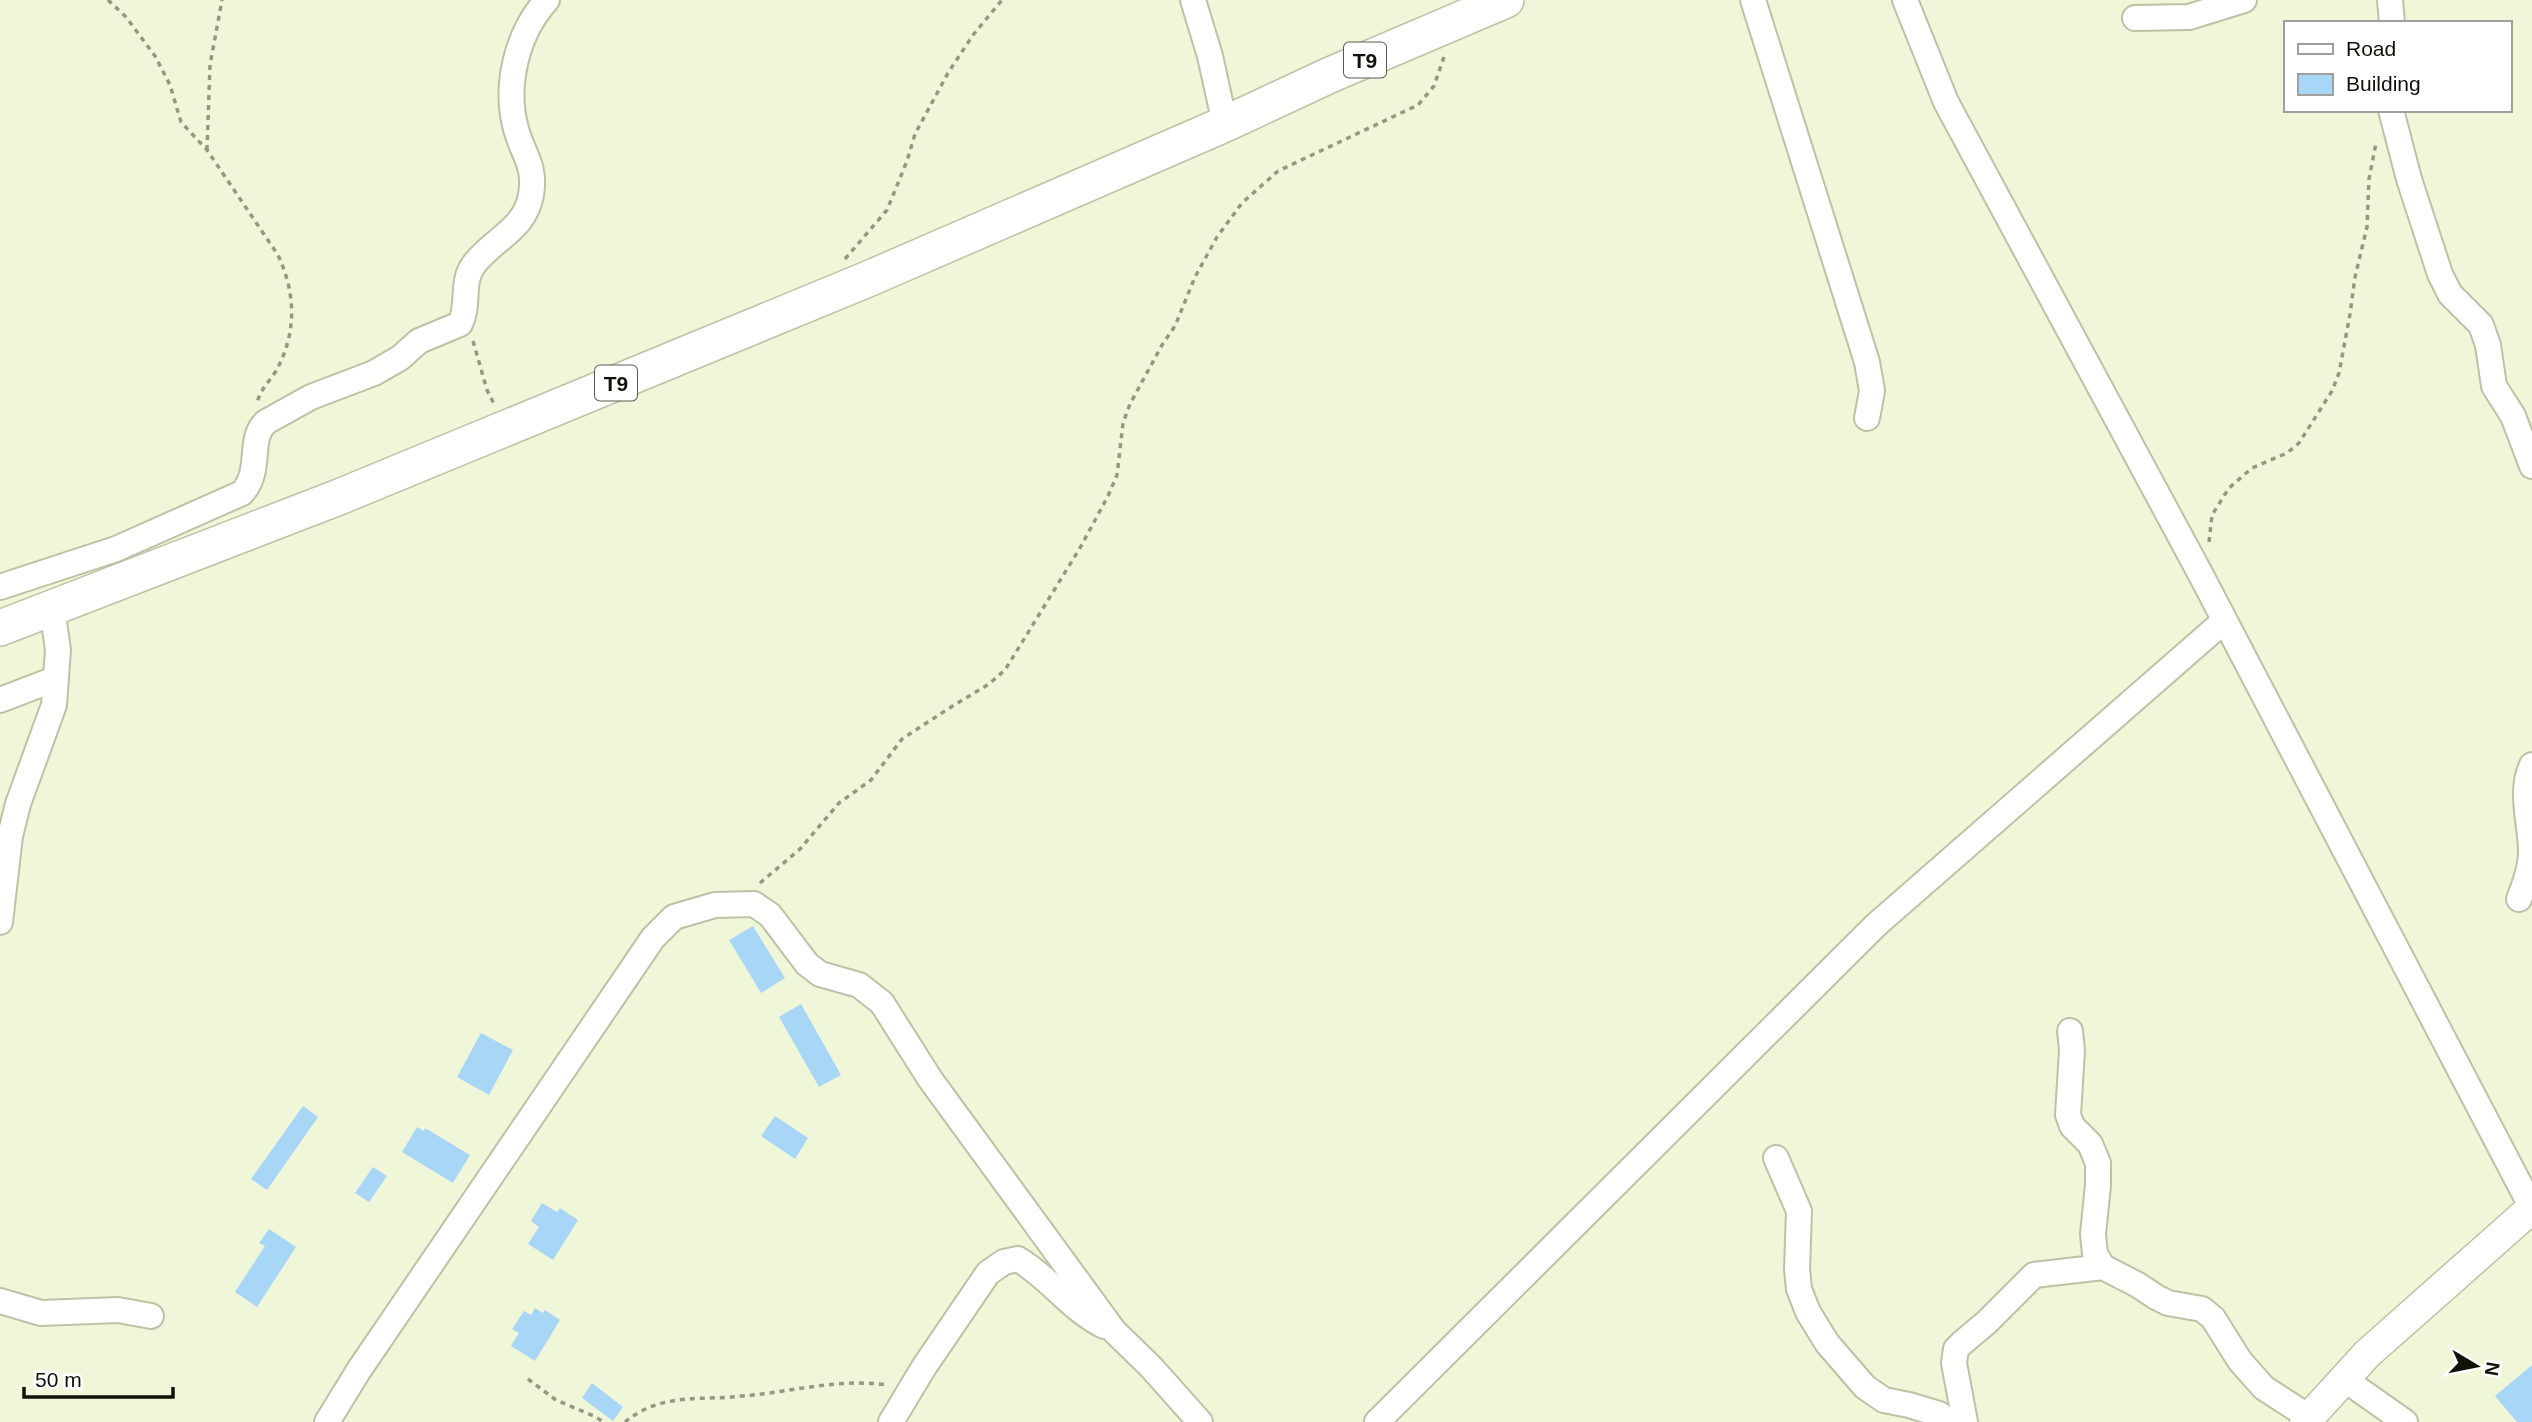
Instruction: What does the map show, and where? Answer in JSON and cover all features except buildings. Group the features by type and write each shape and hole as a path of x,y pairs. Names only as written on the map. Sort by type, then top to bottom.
{"highway":[{"name":"T9","path":"0,628 237,538 868,279 1506,0"}],"main road":[{"path":"2307,1420 2396,1328 2532,1208"}],"street":[{"path":"0,587 116,549 242,493 248,487 255,470 257,437 261,427 311,397 374,373 400,358 419,341 456,327 462,320 466,282 474,264 517,225 527,209 532,171 516,130 511,111 511,94 520,42 547,0"},
{"path":"1193,0 1210,55 1225,124"},
{"path":"1753,0 1867,362 1872,391 1867,418"},
{"path":"1906,0 1946,102 2201,575 2532,1208"},
{"path":"2135,18 2189,17 2244,0"},
{"path":"2390,0 2392,21"},
{"path":"2392,112 2409,179 2440,274 2450,293 2481,326 2488,345 2494,386 2523,422 2532,466"},
{"path":"0,922 10,836 18,804 54,705 58,650 52,608"},
{"path":"1377,1422 1875,925 2224,621"},
{"path":"0,700 55,679"},
{"path":"2519,899 2531,852 2526,802 2528,774 2532,765"},
{"path":"327,1422 359,1370 653,938 674,917 715,905 738,903 754,904 762,908 807,964 820,974 842,978 859,985 882,1003 930,1079 1114,1331 1152,1367 1200,1422"},
{"path":"2070,1031 2072,1050 2068,1115 2072,1126 2091,1144 2098,1163 2093,1234 2095,1254 2103,1267 2168,1303 2202,1309 2213,1318 2240,1362 2264,1388 2307,1420"},
{"path":"1776,1158 1799,1211 1799,1289 1808,1312 1827,1343 1865,1387 1884,1400 1939,1414 1950,1422"},
{"path":"891,1422 988,1273 1004,1262 1018,1259 1037,1270 1060,1296 1088,1318 1114,1331"},
{"path":"1965,1422 1954,1363 1956,1349 2034,1275 2103,1267"},
{"path":"0,1301 41,1313 118,1310 151,1317"},
{"path":"2344,1379 2405,1422"}],"path":[{"path":"108,0 126,17 155,56 170,85 181,122 207,150 278,255 284,269 292,299 292,322 283,356 257,400 257,437"},
{"path":"207,150 210,65 222,0"},
{"path":"839,267 887,210 915,134 948,73 973,35 1002,0"},
{"path":"738,903 800,849 839,803 871,780 902,739 989,684 1005,670 1080,548 1108,496 1117,475 1123,423 1130,404 1175,326 1195,277 1217,237 1242,203 1278,171 1418,105 1434,86 1443,65 1449,24"},
{"path":"2201,575 2208,550 2212,515 2229,488 2252,468 2287,453 2299,443 2333,391 2339,373 2354,277 2365,238 2369,179 2377,139"},
{"path":"462,320 474,342 491,398 510,427"},
{"path":"528,1379 556,1400 603,1422"},
{"path":"625,1422 638,1411 696,1397 743,1396 858,1381 910,1389"}]}
